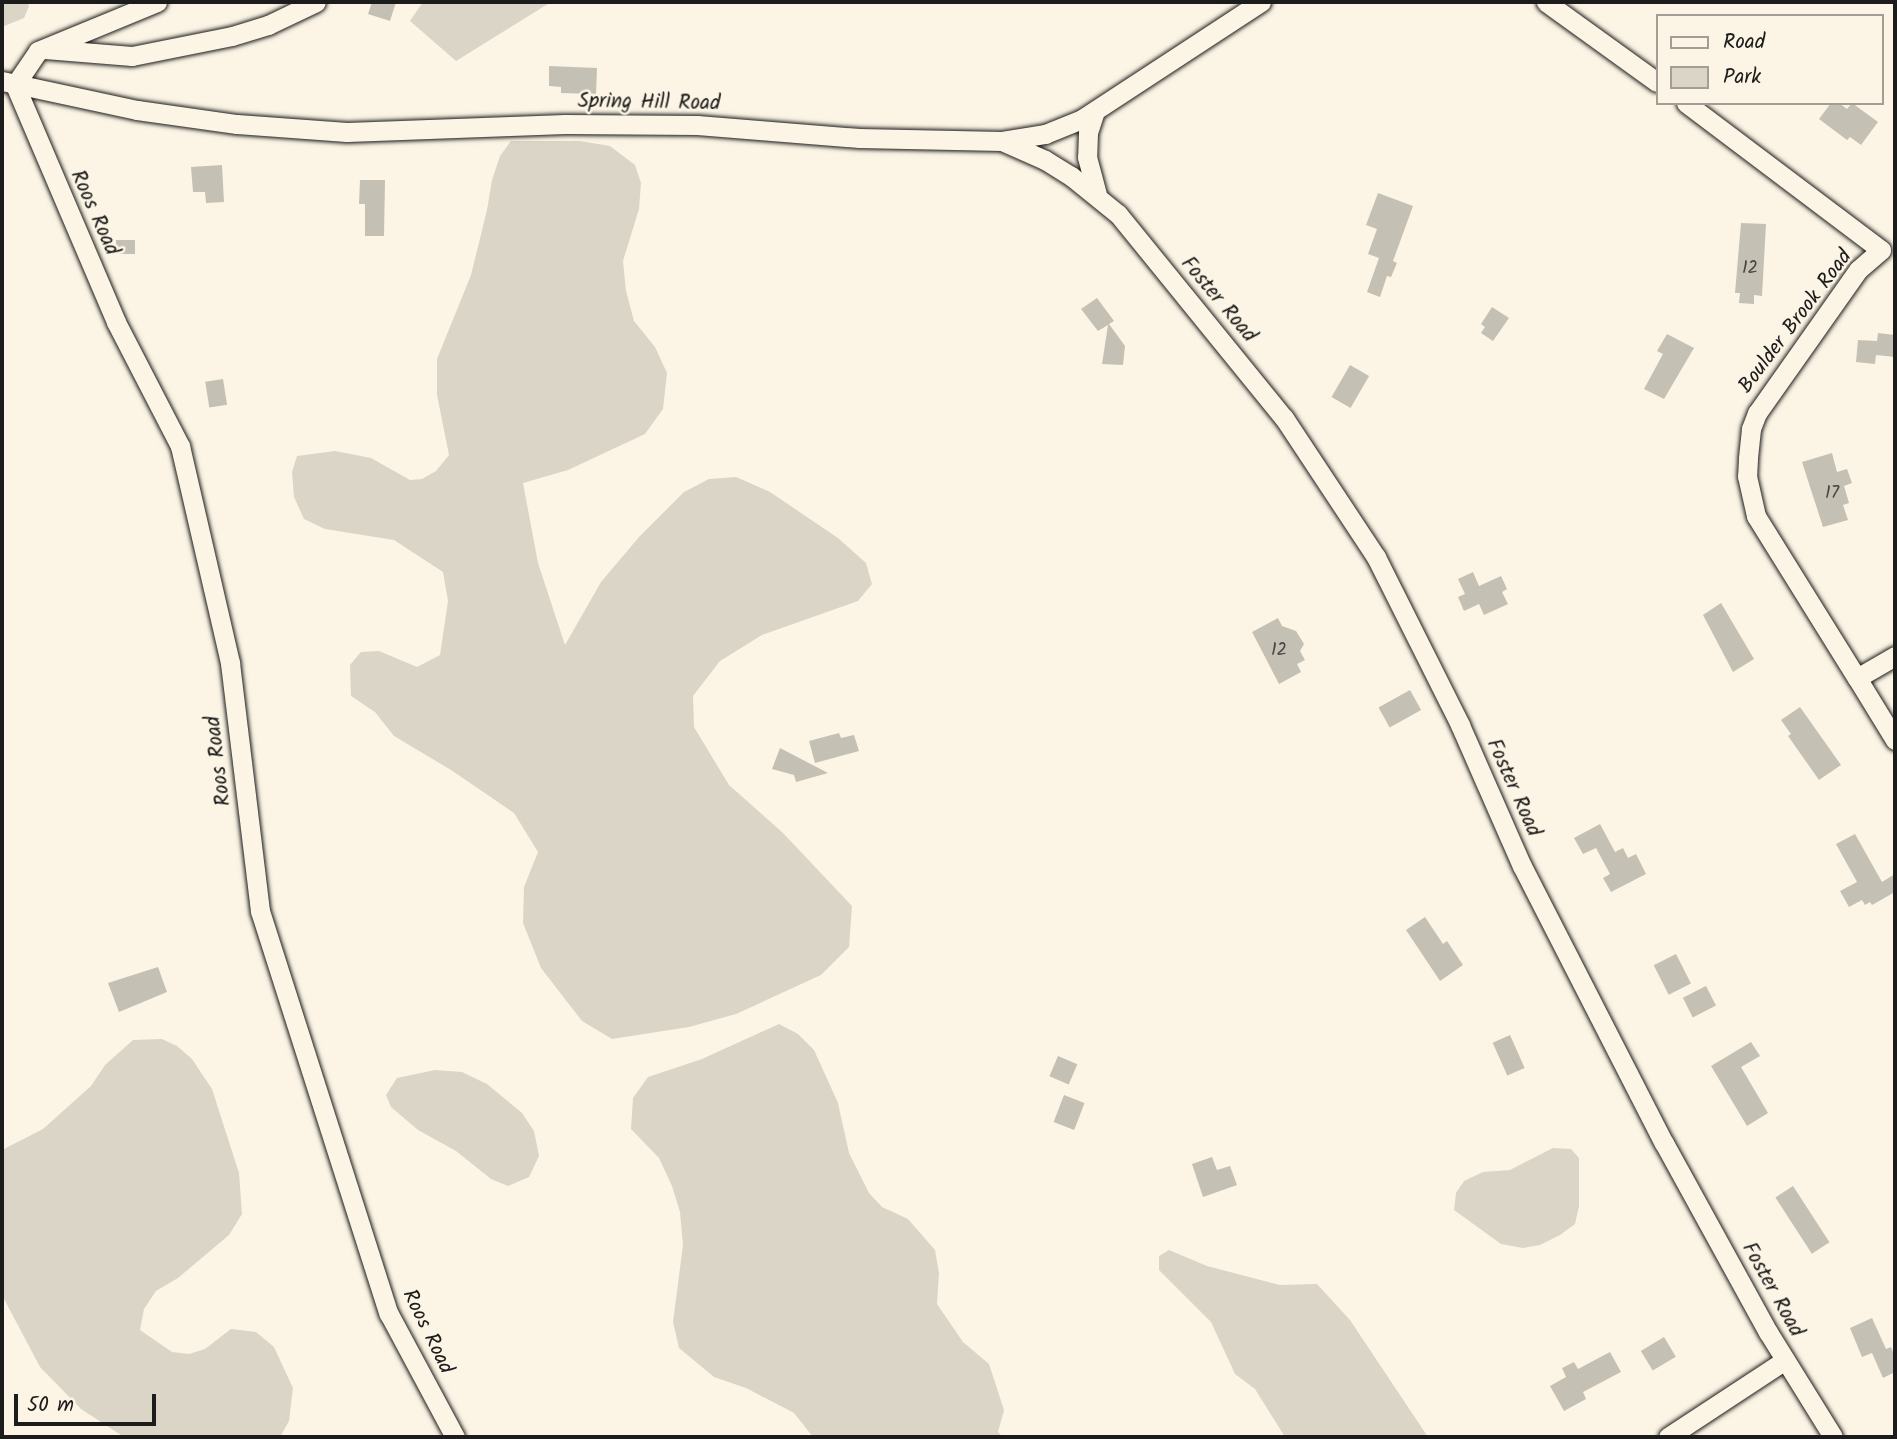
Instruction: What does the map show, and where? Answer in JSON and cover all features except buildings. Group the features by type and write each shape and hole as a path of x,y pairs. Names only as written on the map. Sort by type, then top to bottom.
{"street":[{"path":"8,83 38,51 157,2"},
{"path":"44,48 92,55 143,54 232,36 268,25 316,2"},
{"name":"Spring Hill Road","path":"8,83 149,112 237,124 347,132 565,124 687,125 859,138 1002,141 1045,134 1095,111 1261,2"},
{"path":"1546,2 1656,81"},
{"name":"Roos Road","path":"8,83 116,322 180,446 230,663 260,911 389,1314 455,1437"},
{"name":"Boulder Brook Road","path":"1689,105 1890,251 1858,270 1762,405 1751,429 1747,476 1756,516 1895,740"},
{"path":"1095,111 1088,133 1087,157 1097,194"},
{"name":"Foster Road","path":"1002,141 1045,160 1097,194 1118,214 1284,418 1376,557 1460,725 1548,918 1664,1143 1785,1360 1833,1437"},
{"path":"1857,678 1895,656"},
{"path":"1668,1437 1785,1360"}],"green space":[{"path":"2,2 27,2 29,6 24,18 2,27"},
{"path":"423,2 551,2 456,61 410,21"},
{"path":"511,141 580,141 610,146 635,165 641,183 639,209 623,261 626,291 634,321 655,347 667,373 663,409 645,434 568,470 523,483 538,563 565,645 601,582 639,537 684,492 709,479 736,477 770,492 838,538 866,563 872,584 858,601 762,635 720,661 693,696 694,727 729,785 783,833 852,906 849,947 821,975 736,1014 689,1027 612,1039 582,1021 541,968 523,923 524,887 538,852 514,813 451,770 394,736 375,712 351,696 350,665 361,652 379,651 417,667 440,655 448,601 443,572 394,540 325,529 304,519 294,497 292,472 297,456 335,451 371,458 410,480 422,479 436,471 449,455 437,395 437,359 471,275 500,156"},
{"path":"779,1024 798,1034 814,1050 838,1103 849,1153 869,1193 882,1207 908,1219 935,1250 939,1273 937,1304 963,1342 989,1364 1004,1410 998,1432 1003,1437 813,1437 794,1413 746,1388 714,1377 679,1348 673,1322 683,1245 680,1212 659,1158 631,1129 633,1098 648,1077 702,1059"},
{"path":"162,1039 177,1046 192,1059 212,1089 239,1173 242,1214 229,1235 178,1278 156,1291 144,1309 140,1330 172,1352 189,1354 205,1349 231,1329 256,1332 274,1347 293,1388 289,1421 280,1437 124,1437 81,1409 40,1367 2,1295 2,1150 43,1129 91,1086 105,1065 133,1040"},
{"path":"435,1070 462,1072 487,1084 522,1113 534,1131 539,1156 529,1177 508,1186 491,1179 456,1151 418,1130 391,1107 386,1095 397,1078"},
{"path":"1553,1148 1571,1149 1579,1158 1579,1206 1575,1224 1560,1235 1540,1245 1523,1248 1501,1244 1454,1210 1456,1193 1464,1181 1483,1172 1510,1170"},
{"path":"1169,1250 1207,1266 1280,1285 1317,1284 1350,1320 1428,1437 1285,1437 1255,1389 1235,1374 1211,1322 1159,1270 1159,1256"}]}
